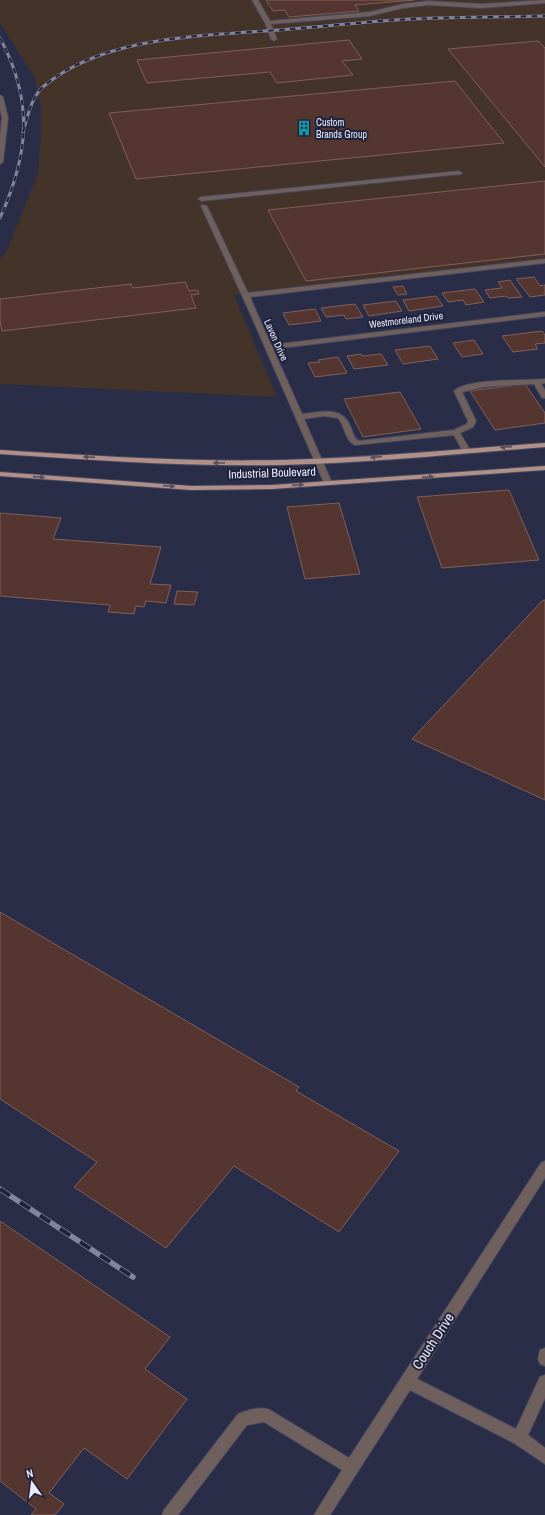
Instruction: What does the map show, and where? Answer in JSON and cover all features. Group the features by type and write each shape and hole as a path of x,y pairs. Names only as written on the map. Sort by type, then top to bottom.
{"main road":[{"name":"Industrial Boulevard","path":"0,452 205,464 318,461 545,445"},
{"name":"Industrial Boulevard","path":"0,474 191,488 272,487 545,468"}],"street":[{"path":"255,0 268,23 274,39"},
{"path":"268,23 370,14 403,6 428,3 481,6 545,1"},
{"path":"0,98 3,118 0,162"},
{"name":"Lavon Drive","path":"328,483 246,295 203,202 459,172"},
{"path":"246,295 545,261"},
{"name":"Westmoreland Drive","path":"269,347 545,314"},
{"path":"299,418 332,414 338,415 343,418 352,439 359,443 456,432 470,425 472,421 458,391 467,388 515,382 545,381"},
{"path":"536,382 545,396"},
{"path":"456,432 466,450"},
{"name":"Couch Drive","path":"321,1515 545,1167"},
{"path":"407,1381 518,1438 545,1457"},
{"path":"518,1438 545,1382"},
{"path":"169,1515 243,1419 265,1415 351,1467"}],"shaded area":[{"path":"0,0 545,0 545,258 234,295 277,397 0,384 0,260 8,248 38,173 41,134 41,106 35,78 0,23"}],"building":[{"path":"266,0 414,0 355,5 359,11 289,17 285,10 273,11"},
{"path":"349,40 362,59 342,61 353,75 277,83 270,72 147,83 137,60"},
{"path":"538,41 545,48 545,167 448,49"},
{"name":"Custom Brands Group","path":"455,81 504,143 136,179 109,113"},
{"path":"545,181 545,254 306,281 268,210"},
{"path":"534,277 540,286 545,285 545,295 530,297 516,279"},
{"path":"510,280 522,297 508,298 506,296 490,298 485,290 502,288 498,282"},
{"path":"185,282 189,291 197,290 199,294 191,295 196,308 2,331 0,321 0,299 131,284 133,288"},
{"path":"403,286 407,294 398,295 393,287"},
{"path":"475,289 484,302 466,305 463,300 448,302 442,293"},
{"path":"436,296 443,306 409,311 403,300"},
{"path":"396,301 402,311 369,316 363,305"},
{"path":"355,304 363,317 346,319 344,315 326,317 321,308"},
{"path":"315,309 321,321 289,325 283,313"},
{"path":"542,331 545,335 545,343 535,344 538,349 513,352 502,336"},
{"path":"474,340 483,354 462,357 453,343"},
{"path":"430,346 438,359 403,364 395,350"},
{"path":"361,354 362,356 381,354 388,365 354,369 347,356"},
{"path":"338,357 347,373 315,377 308,363 320,362 318,360"},
{"path":"525,384 545,413 545,423 495,430 470,391"},
{"path":"400,392 421,429 363,437 344,399"},
{"path":"509,490 539,560 442,568 417,497"},
{"path":"339,503 360,574 305,579 287,507"},
{"path":"0,513 61,518 53,539 161,547 150,584 171,585 166,603 146,601 144,607 136,606 134,614 108,612 110,605 0,596"},
{"path":"177,591 198,592 194,605 174,604"},
{"path":"543,600 545,600 545,800 412,739"},
{"path":"0,912 299,1087 296,1091 399,1151 339,1232 234,1166 166,1248 74,1187 97,1162 0,1099"},
{"path":"0,1221 170,1337 145,1369 187,1399 127,1479 84,1448 49,1493 64,1504 55,1515 31,1515 36,1509 0,1481"}],"railway":[{"path":"24,128 33,101 44,86 70,69 98,56 129,47 162,40 195,36 381,21 545,16"},
{"path":"0,38 11,61 18,84 23,106 24,128"},
{"path":"0,218 17,172 22,150 24,128"},
{"path":"0,1189 133,1277"}],"place":[{"name":"Custom Brands Group","path":"304,128"}]}
